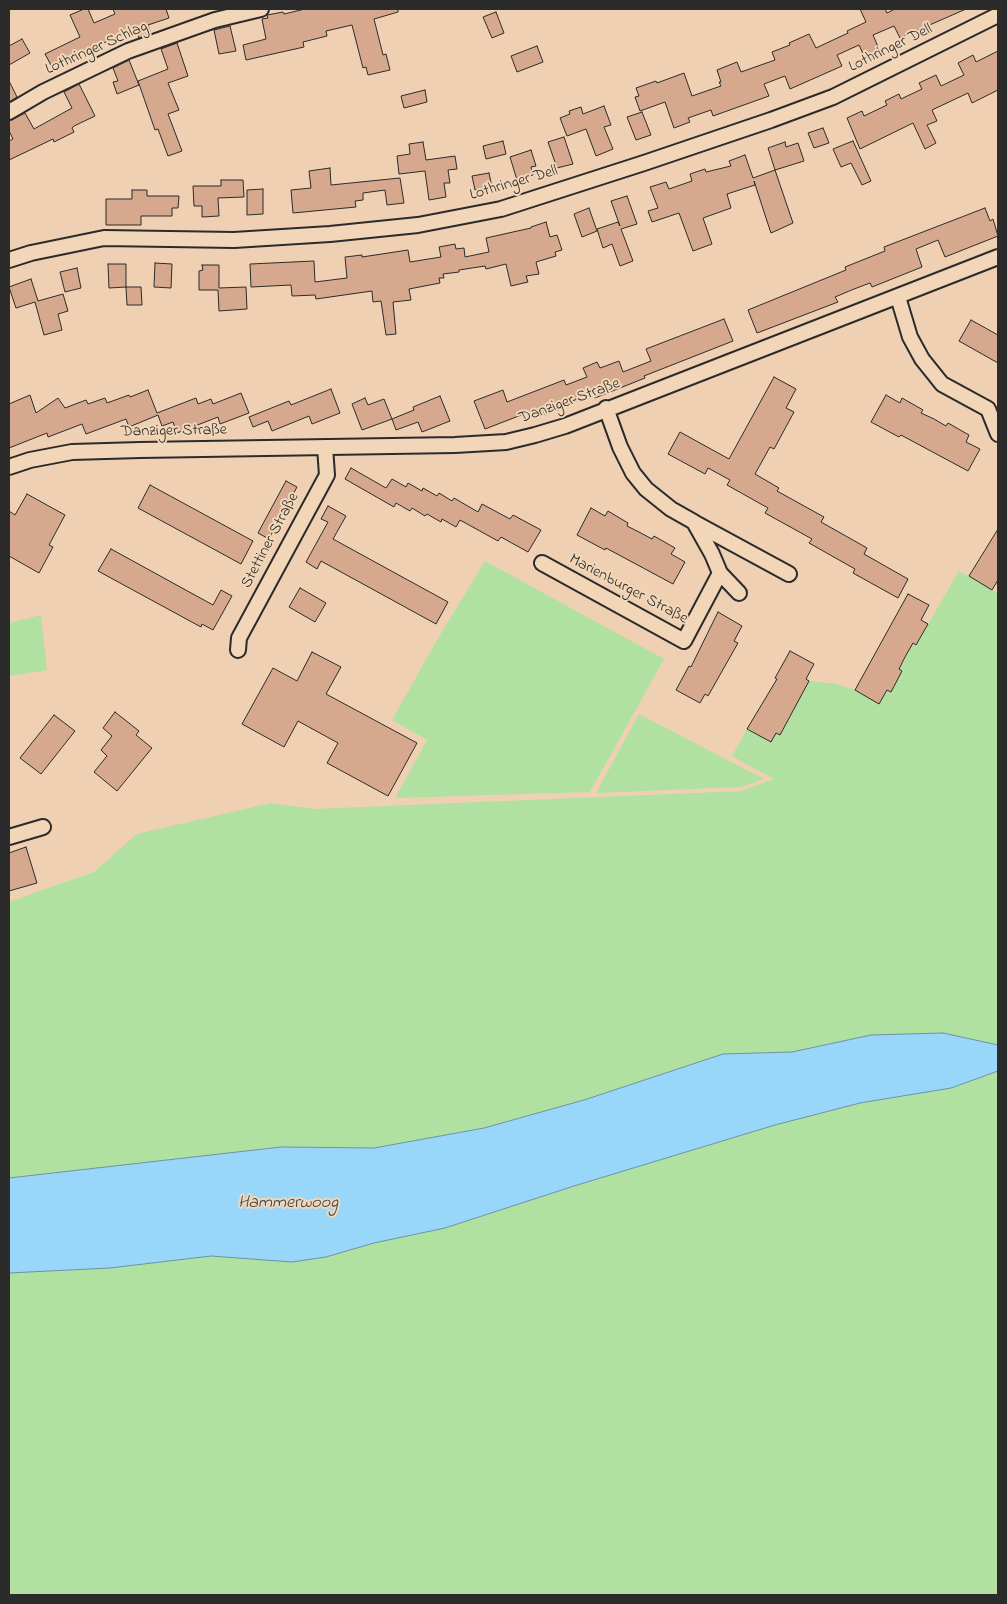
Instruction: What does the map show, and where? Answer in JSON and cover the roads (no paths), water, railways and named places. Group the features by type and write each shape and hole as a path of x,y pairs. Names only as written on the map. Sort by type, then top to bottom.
{"street":[{"name":"Lothringer Schlag","path":"9,112 43,92 128,51 215,20 260,9"},
{"name":"Lothringer Dell","path":"9,260 31,253 104,238 234,240 330,234 418,225 501,209 671,154 833,97 998,16"},
{"name":"Danziger Straße","path":"9,467 30,460 72,452 454,445 506,442 565,426 606,408 729,363 998,257"},
{"path":"898,297 910,337 922,359 942,384 993,412 998,434"},
{"path":"606,408 620,447 633,473 646,489 694,522 789,574"},
{"name":"Stettiner Straße","path":"238,650 239,638 327,475 325,447"},
{"path":"694,522 712,554 720,573 739,593"},
{"name":"Marienburger Straße","path":"542,563 684,641 720,573"},
{"path":"9,837 42,827"}],"water":[{"name":"Hammerwoog","path":"943,1033 998,1045 998,1071 951,1088 860,1103 775,1125 574,1186 445,1228 374,1243 326,1257 292,1262 211,1256 110,1268 9,1273 9,1178 281,1147 374,1148 484,1128 584,1100 723,1054 792,1052 871,1035"}]}
